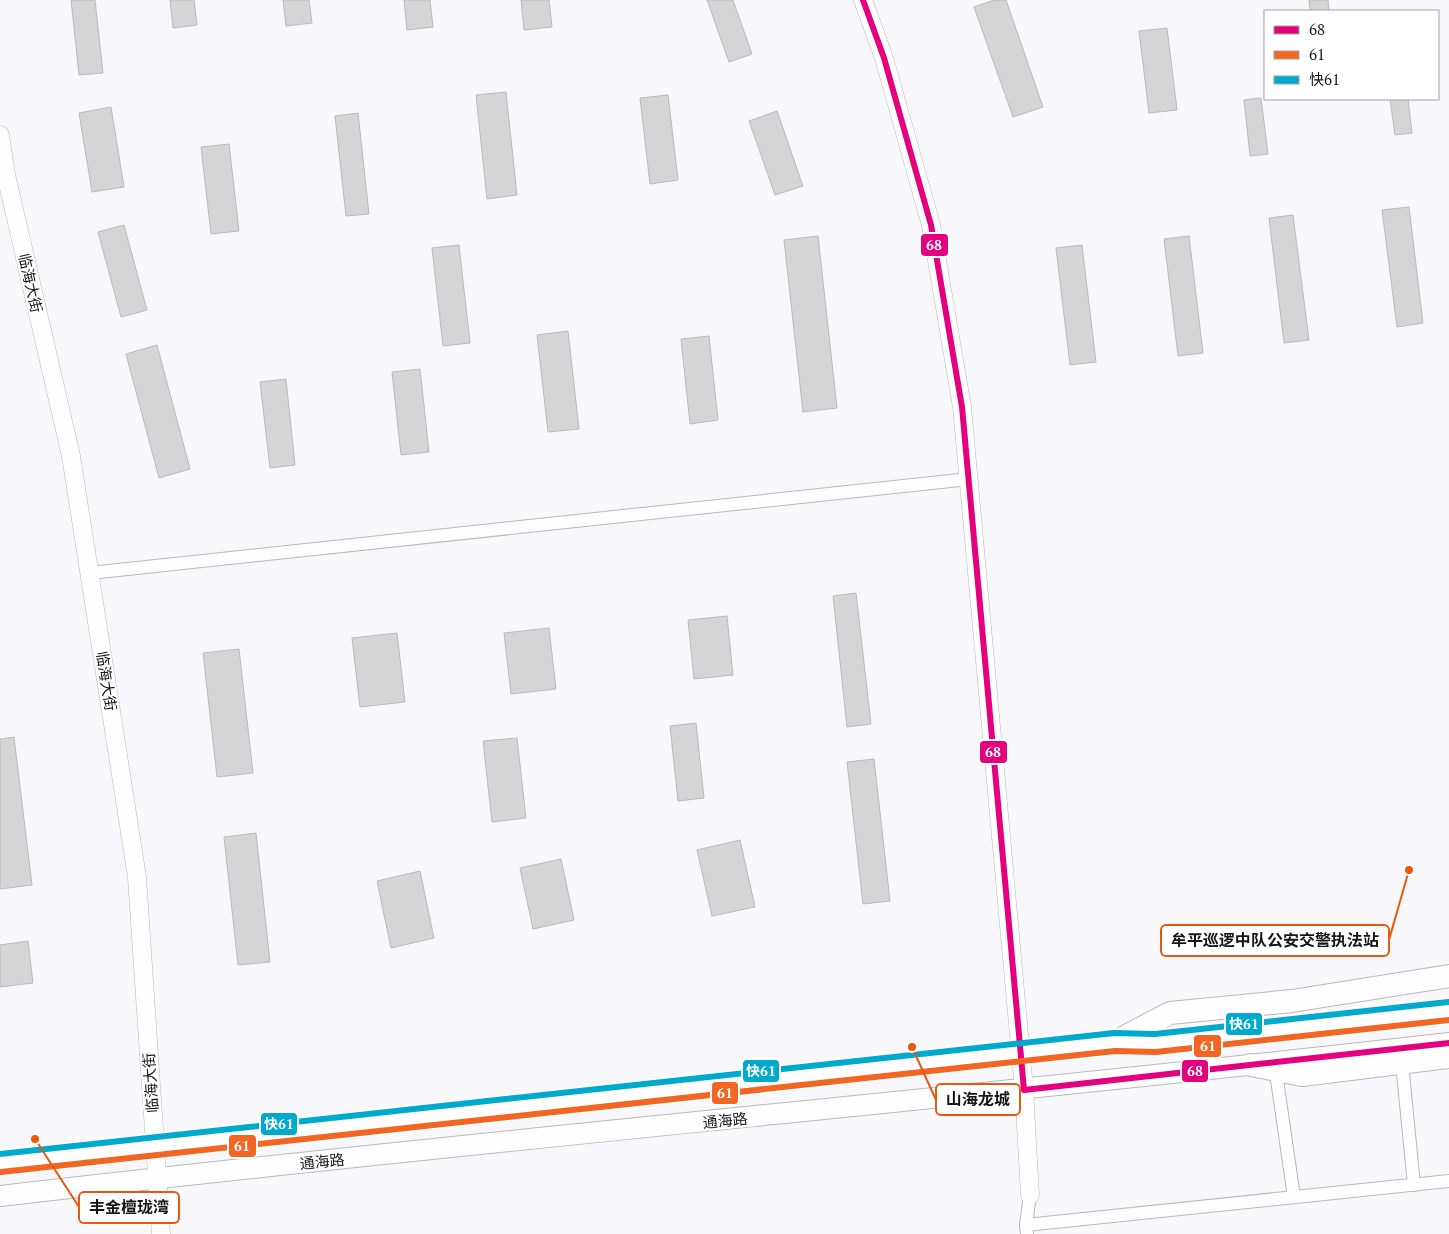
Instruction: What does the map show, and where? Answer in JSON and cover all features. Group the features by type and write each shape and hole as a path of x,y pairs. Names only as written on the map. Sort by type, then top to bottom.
{"highway":[{"path":"1115,1042 1170,1013 1292,1001 1449,976"},
{"path":"1251,1065 1275,1066 1302,1074 1449,1057"}],"main road":[{"path":"863,0 884,58 931,225 962,407 1024,1090 1030,1194"},
{"name":"临海大街","path":"0,135 6,175 71,456 136,877 161,1234"},
{"name":"通海路","path":"0,1164 1020,1054 1115,1042 1155,1043 1449,1011"},
{"path":"1275,1066 1449,1043"},
{"name":"通海路","path":"0,1196 157,1178 1024,1090 1251,1065"}],"street":[{"path":"90,573 969,479"},
{"path":"1402,1063 1414,1185"},
{"path":"1275,1066 1294,1197"},
{"path":"1030,1194 1026,1229 1294,1197 1449,1181"}],"building":[{"path":"71,0 95,0 103,73 79,75"},
{"path":"170,0 194,0 197,25 173,28"},
{"path":"283,0 309,0 312,23 286,26"},
{"path":"404,0 430,0 433,27 407,30"},
{"path":"521,0 549,0 552,27 524,30"},
{"path":"707,0 733,0 752,54 729,62"},
{"path":"994,0 1006,0 1043,107 1013,117 974,7"},
{"path":"1309,0 1328,0 1329,10 1310,10"},
{"path":"1167,28 1177,110 1149,113 1139,31"},
{"path":"506,92 517,195 487,199 476,95"},
{"path":"668,95 678,180 650,184 640,98"},
{"path":"1261,98 1268,154 1250,156 1244,100"},
{"path":"1390,100 1408,100 1412,133 1395,135"},
{"path":"111,107 124,187 92,192 79,113"},
{"path":"777,111 803,186 775,195 749,121"},
{"path":"358,113 369,214 346,216 335,116"},
{"path":"229,144 239,231 211,234 201,147"},
{"path":"1409,207 1423,323 1397,327 1382,210"},
{"path":"1293,215 1309,340 1284,343 1269,218"},
{"path":"124,225 147,310 121,317 98,232"},
{"path":"818,236 837,408 803,412 784,240"},
{"path":"1189,236 1203,353 1178,356 1164,239"},
{"path":"459,245 470,343 443,346 432,248"},
{"path":"1082,245 1096,362 1070,365 1056,248"},
{"path":"568,331 579,429 548,432 537,335"},
{"path":"709,336 718,420 690,424 681,339"},
{"path":"157,345 190,469 159,478 126,354"},
{"path":"420,369 429,452 401,455 392,372"},
{"path":"286,379 295,465 270,468 260,382"},
{"path":"856,593 871,724 847,727 833,596"},
{"path":"727,616 733,675 694,679 688,620"},
{"path":"549,628 556,689 511,694 504,633"},
{"path":"397,633 405,702 360,707 352,638"},
{"path":"239,649 253,773 217,777 203,653"},
{"path":"696,723 704,798 678,801 670,726"},
{"path":"14,737 32,885 0,889 0,739"},
{"path":"517,738 526,818 492,822 483,741"},
{"path":"874,759 890,901 863,904 847,762"},
{"path":"256,833 270,962 238,965 224,837"},
{"path":"740,840 755,907 712,916 697,850"},
{"path":"561,859 574,920 533,929 520,868"},
{"path":"420,871 434,938 391,948 377,881"},
{"path":"28,941 33,983 0,987 0,945"}],"transit line":[{"name":"68","path":"863,0 884,58 931,225 962,407 1024,1090 1449,1043"},
{"name":"快61","path":"0,1154 1114,1033 1155,1034 1448,1002"},
{"name":"61","path":"1,1172 1115,1051 1156,1052 1449,1020"}],"place":[{"name":"牟平巡逻中队公安交警执法站","path":"1409,870"},
{"name":"山海龙城","path":"912,1047"},
{"name":"丰金檀珑湾","path":"35,1139"}]}
